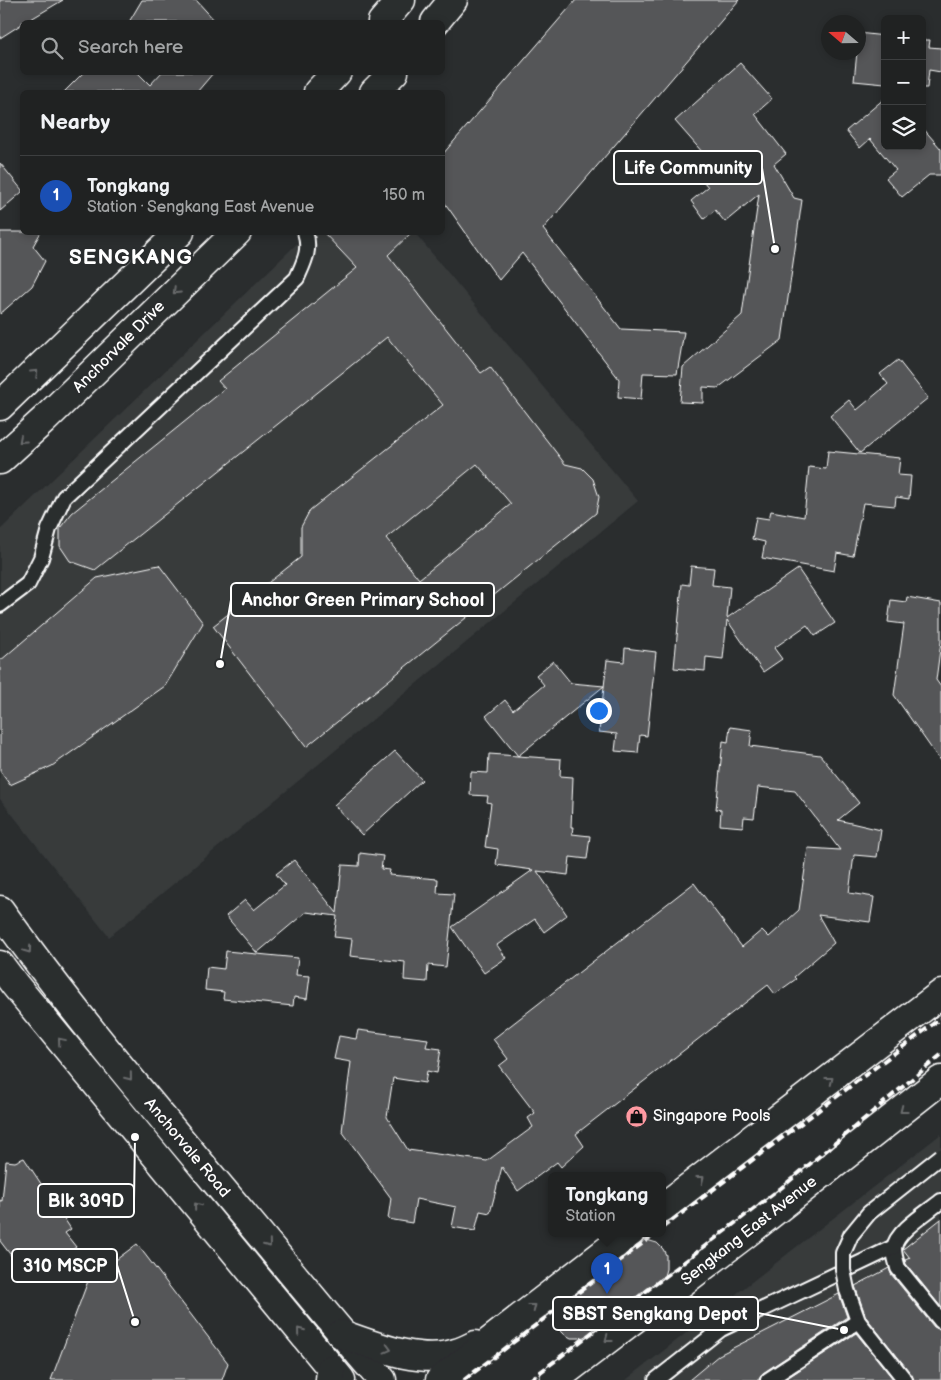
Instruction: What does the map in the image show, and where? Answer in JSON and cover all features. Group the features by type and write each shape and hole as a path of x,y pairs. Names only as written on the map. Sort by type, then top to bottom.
{"street":[{"path":"384,20 401,0"},
{"path":"437,20 453,0"},
{"path":"320,90 334,75"},
{"path":"376,90 391,75"},
{"path":"0,406 177,235"},
{"name":"Anchorvale Drive","path":"0,460 44,420 233,235"},
{"name":"Anchorvale Road","path":"0,910 38,963 168,1126 341,1334 382,1380"},
{"name":"Anchorvale Road","path":"0,966 334,1376"},
{"path":"666,1205 941,994"},
{"name":"Sengkang East Avenue","path":"554,1380 743,1236 941,1080"},
{"path":"440,1380 625,1237"},
{"path":"341,1334 386,1350 426,1357 455,1354 494,1337"}],"lane":[{"path":"0,605 28,584 41,558 49,528 64,497 297,278 306,260 308,241 306,235"},
{"path":"905,1380 858,1321 847,1290 843,1270 843,1253 851,1235 869,1213 941,1156"},
{"path":"941,1201 905,1230 894,1247 898,1268 941,1322"},
{"path":"656,1380 721,1329 894,1247"},
{"path":"768,1380 858,1321"}],"shaded area":[{"path":"306,235 417,235 638,501 109,937 0,799 0,530"},
{"path":"941,1134 941,1380 626,1380"}],"building":[{"path":"0,0 63,0 29,20 20,20 20,25 0,38"},
{"path":"142,0 196,0 214,20 130,20"},
{"path":"576,0 739,0 543,229 621,329 684,332 677,374 643,373 641,399 618,397 619,379 522,253 499,280 445,203 445,152"},
{"path":"866,34 881,36 881,84 854,81 856,60 866,60"},
{"path":"926,40 930,40 929,47 941,48 941,72 929,70 927,88"},
{"path":"740,63 772,99 755,114 786,154 774,164 794,198 802,200 782,340 718,388 703,387 703,403 680,402 683,367 742,315 759,194 725,222 715,210 704,219 691,201 708,187 704,182 718,170 675,121"},
{"path":"81,75 140,75 150,85 159,75 211,75 199,90 66,90"},
{"path":"881,101 881,150 926,150 926,132 941,149 941,175 929,175 902,197 886,178 896,170 870,139 860,148 846,131"},
{"path":"0,163 20,188 20,194 0,211"},
{"path":"0,232 20,232 20,235 39,235 33,246 45,261 32,286 0,314"},
{"path":"326,235 409,235 388,255 481,373 490,367 565,464 582,468 593,479 599,497 596,513 306,747 213,626 301,557 301,527 310,510 443,405 387,337 95,570 70,561 60,546 60,528 72,513 225,389 218,381 357,268","holes":["477,464 511,504 419,579 386,538"]},
{"path":"898,360 928,398 860,453 830,416 849,400 857,410 888,384 880,374"},
{"path":"828,451 900,458 898,475 911,476 909,499 896,497 895,506 863,503 853,556 837,553 834,571 762,558 765,542 752,539 756,517 769,519 771,511 804,517 809,467 826,469"},
{"path":"159,565 203,623 165,686 52,766 10,785 0,771 0,661 97,578"},
{"path":"691,566 714,568 712,585 730,587 727,618 798,569 835,623 815,636 807,625 774,648 782,659 763,672 727,620 723,659 706,657 705,671 674,668 682,584 689,585"},
{"path":"907,597 941,603 941,642 936,680 941,687 941,762 894,695 904,624 888,622 891,600 906,602"},
{"path":"625,648 656,652 647,736 640,735 638,753 615,751 617,734 599,732 607,660 624,662"},
{"path":"553,661 571,683 604,686 518,756 486,716 505,700 513,710 544,685 536,675"},
{"path":"730,727 752,730 750,746 820,755 859,803 838,820 881,830 877,857 854,855 849,893 874,897 870,922 818,915 834,943 794,977 796,979 775,994 768,985 576,1134 584,1146 561,1167 557,1162 518,1191 502,1167 490,1213 480,1211 475,1231 452,1227 456,1207 416,1199 412,1223 388,1219 391,1198 342,1131 351,1062 334,1059 339,1036 356,1039 358,1030 428,1039 426,1047 441,1049 437,1073 427,1071 425,1083 393,1078 387,1117 408,1150 487,1161 533,1127 528,1118 535,1113 499,1066 508,1059 493,1039 694,883 742,947 762,930 769,937 799,910 808,848 840,850 795,791 758,787 754,818 744,817 743,827 720,825 721,810 716,809 723,741 728,742"},
{"path":"395,751 422,780 362,835 334,805"},
{"path":"489,754 561,759 560,776 573,777 572,834 590,836 587,859 570,857 568,875 537,871 567,915 544,932 535,919 497,945 506,958 484,973 452,927 533,870 496,865 498,849 485,847 491,803 487,802 488,796 470,795 471,772 488,773"},
{"path":"360,853 383,856 381,869 390,870 389,875 438,879 437,893 454,894 446,967 428,965 427,982 404,980 405,962 350,956 352,939 334,937 337,916 306,912 257,953 226,916 245,900 254,910 285,885 276,874 294,860 337,913 342,865 359,866"},
{"path":"226,951 298,958 296,975 310,976 307,999 294,997 293,1006 223,999 224,992 205,990 207,967 224,969"},
{"path":"24,1158 71,1229 65,1233 76,1247 39,1277 33,1269 26,1275 0,1241 0,1200 2,1201 6,1161 15,1162"},
{"path":"941,1219 941,1307 906,1264 905,1260 910,1258 903,1249"},
{"path":"644,1240 657,1243 663,1249 666,1255 664,1276 584,1337 571,1338 564,1334 555,1323 554,1311"},
{"path":"137,1244 228,1363 222,1380 51,1380 88,1281"},
{"path":"889,1268 891,1274 934,1327 941,1330 941,1380 914,1380 866,1317 855,1286"},
{"path":"839,1294 847,1317 763,1373 759,1380 689,1380 719,1355"},
{"path":"856,1333 894,1380 784,1380"}],"railway":[{"path":"666,1225 941,1018"},
{"path":"530,1380 781,1188 941,1055"},
{"path":"464,1380 651,1237"}],"place":[{"name":"Life Community","path":"775,249"},
{"name":"Anchor Green Primary School","path":"220,664"},
{"name":"Singapore Pools","path":"637,1116"},
{"name":"Blk 309D","path":"135,1137"},
{"name":"Tongkang","path":"607,1294"},
{"name":"310 MSCP","path":"135,1322"},
{"name":"SBST Sengkang Depot","path":"844,1330"}],"district":[{"name":"SENGKANG","path":"131,257"}]}
